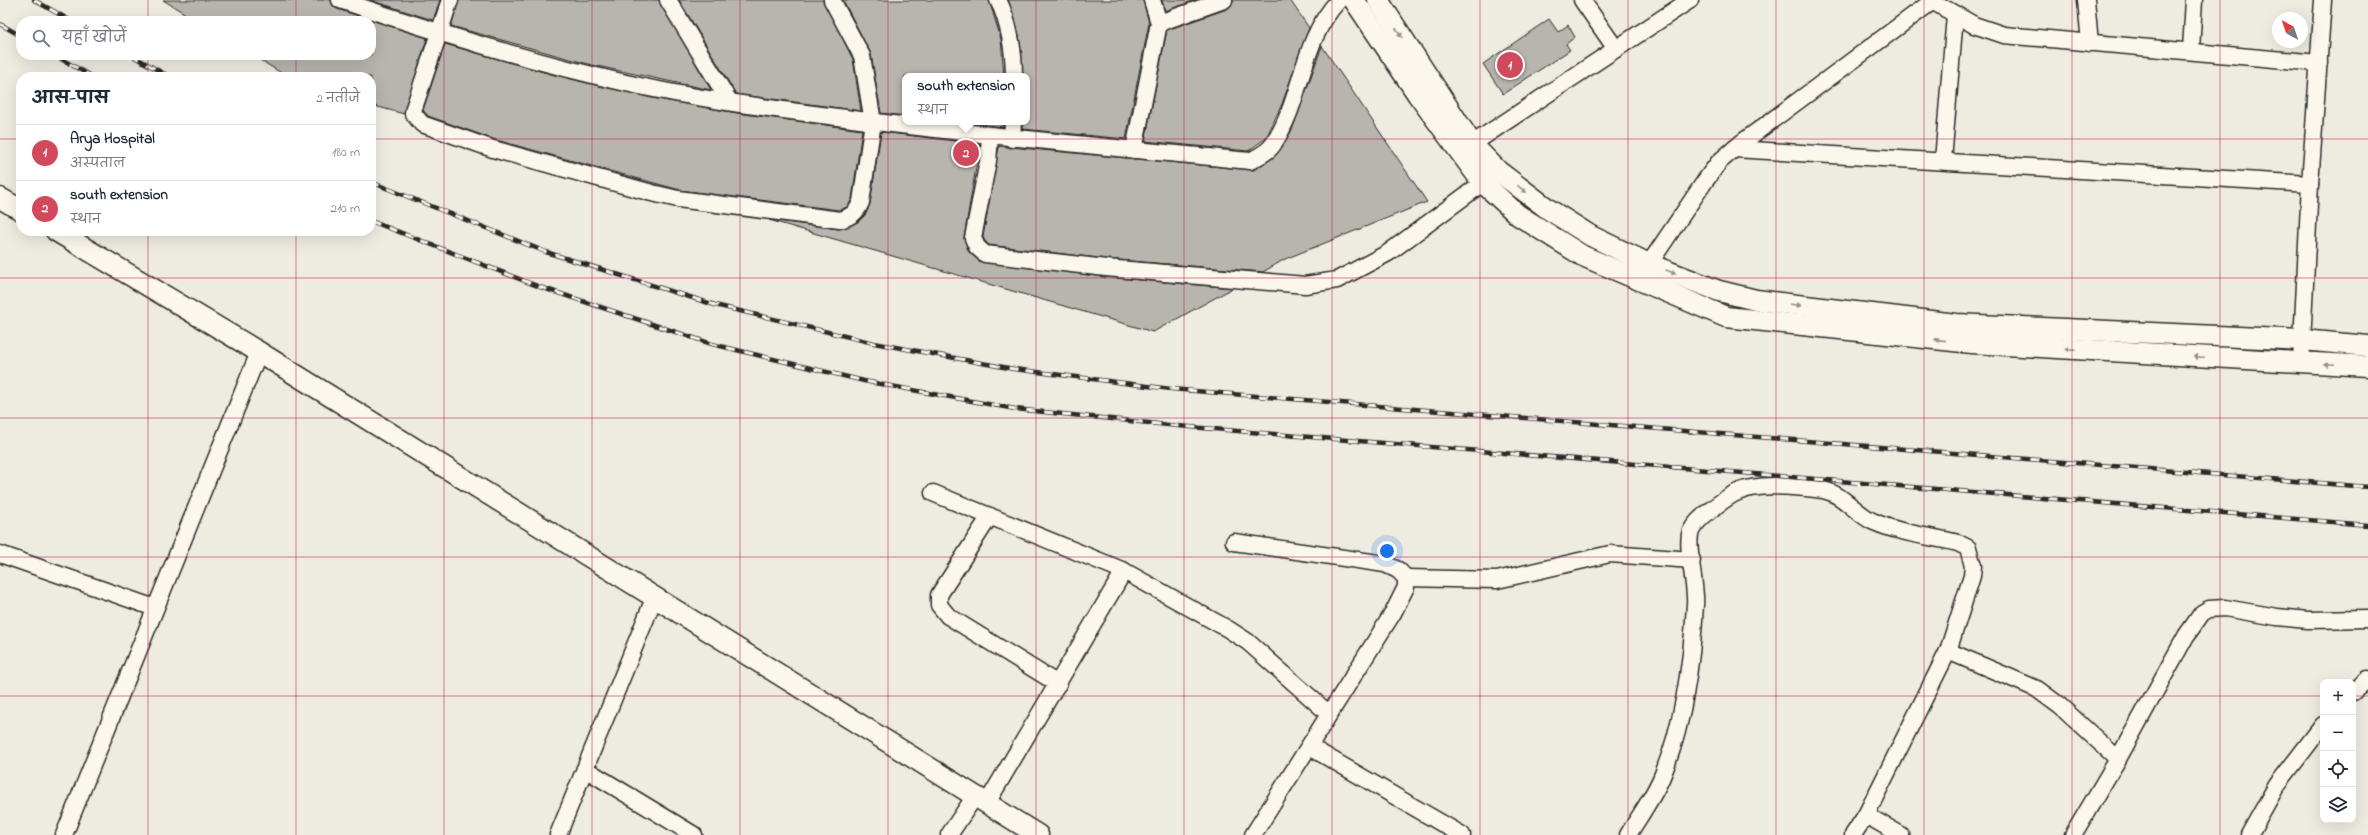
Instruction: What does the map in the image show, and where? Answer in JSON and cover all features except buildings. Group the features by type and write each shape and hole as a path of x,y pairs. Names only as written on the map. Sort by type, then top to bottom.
{"street":[{"path":"340,0 439,34 626,83 730,102 990,137 1250,161 1263,155 1274,144 1284,124 1317,30 1326,14 1339,0"},
{"path":"450,0 414,108 413,113 422,124 493,149 678,199 840,220 850,217 858,209 861,202 874,122 862,56 832,0"},
{"path":"668,0 730,102"},
{"path":"998,0 1003,10 1014,65 1014,73"},
{"path":"1134,150 1159,23 1152,0"},
{"path":"1159,23 1224,0"},
{"path":"1354,0 1418,95 1482,182 1518,215 1583,256 1638,281 1726,317 1758,322 1972,343 2368,366"},
{"path":"1378,0 1472,144 1498,171 1548,209 1591,236 1650,264 1719,290 1756,300 1948,323 2302,340 2368,346"},
{"path":"1582,0 1616,49"},
{"path":"1472,144 1690,0"},
{"path":"2086,0 2090,43"},
{"path":"2191,50 2194,0"},
{"path":"2301,363 2310,184 2323,0"},
{"path":"1638,281 1719,162 1734,149 1933,1 1974,25 2004,35 2318,62"},
{"path":"1943,161 1955,15"},
{"path":"1012,139 1013,125"},
{"path":"990,137 988,161 973,238 977,247 985,254 1106,268 1305,285 1337,280 1388,253 1498,171"},
{"path":"1734,149 2310,184"},
{"path":"0,198 16,207"},
{"path":"64,236 259,352 655,596 1038,835"},
{"path":"64,835 259,352"},
{"path":"1628,835 1663,775 1676,737 1684,699 1696,604 1689,544 1690,532 1697,523 1725,500 1738,492 1766,486 1823,490 1836,493 1861,514 1884,526 1958,543 1968,548 1972,556 1972,576 1948,651 1866,815 1853,835"},
{"path":"933,493 1124,571 1242,638 1329,714"},
{"path":"990,516 939,595 939,605 948,616 1058,684"},
{"path":"1234,542 1386,564 1398,570 1406,578 1497,580 1610,554 1692,560"},
{"path":"0,554 155,608"},
{"path":"949,835 981,800 1058,684 1124,571"},
{"path":"1253,835 1310,747 1329,714 1393,613 1406,588 1406,578"},
{"path":"558,835 655,596"},
{"path":"2073,835 2118,759 2192,626 2202,613 2209,609 2225,608 2277,618 2308,620 2368,619"},
{"path":"1948,651 2037,689 2060,706 2118,759"},
{"path":"2356,689 2368,679"},
{"path":"2249,835 2277,785 2320,729"},
{"path":"1310,747 1462,835"},
{"path":"585,769 694,835"},
{"path":"1866,815 1901,835"}],"railway":[{"path":"34,0 62,16"},
{"path":"0,24 16,33"},
{"path":"63,60 84,72"},
{"path":"140,60 161,72"},
{"path":"376,184 546,252 715,305 874,343 1014,369 1171,389 2368,487"},
{"path":"376,223 540,287 712,344 864,381 1015,409 1178,426 2368,525"}],"place":[{"name":"Arya Hospital","path":"1510,65"},
{"name":"south extension","path":"966,153"}]}
